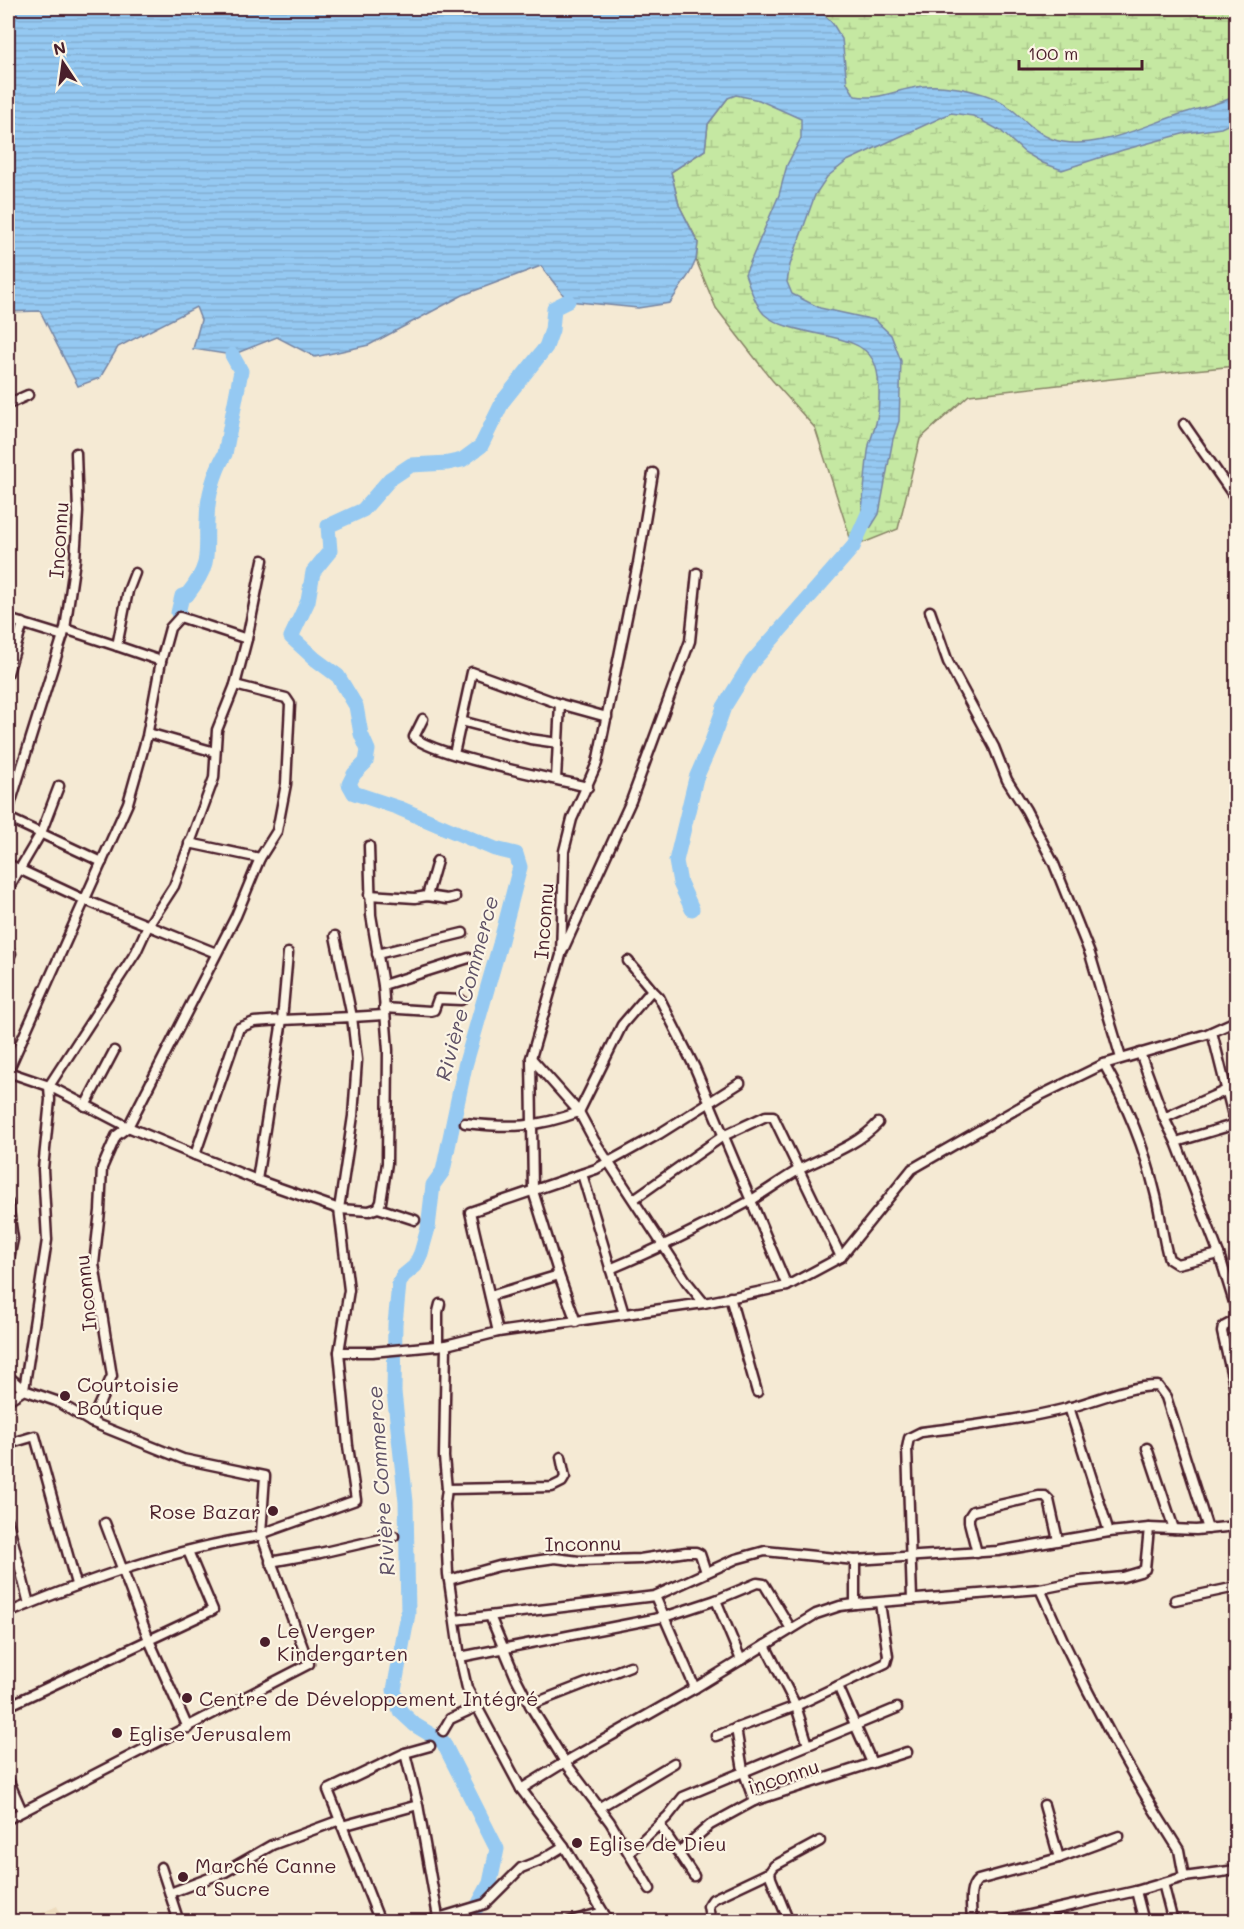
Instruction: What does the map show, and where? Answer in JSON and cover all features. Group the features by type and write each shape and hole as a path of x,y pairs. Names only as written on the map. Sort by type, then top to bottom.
{"street":[{"path":"8,404 28,394"},
{"path":"1184,424 1236,499"},
{"name":"Inconnu","path":"8,811 64,632 75,560 78,512 76,453"},
{"name":"Inconnu","path":"576,1322 533,1191 531,1058 561,955 564,851 572,819 597,763 638,563 653,473"},
{"path":"49,1086 136,952 148,926 174,886 214,778 217,730 235,685 248,639 263,560"},
{"path":"117,646 128,591 135,573"},
{"path":"561,955 631,801 690,641 697,573"},
{"path":"930,611 948,663 994,747 1006,780 1026,810 1062,884 1090,954 1121,1058"},
{"path":"248,639 180,617 170,628 161,661 148,733 128,803 8,1071 49,1086 128,1127 257,1180 339,1205 369,1211 378,1208 416,1220"},
{"path":"8,619 117,646 161,661"},
{"path":"8,673 23,623"},
{"path":"454,754 472,672 560,704 607,717"},
{"name":"Inconnu","path":"91,1422 112,1376 94,1264 102,1168 116,1136 128,1127 236,916 260,858 277,831 283,808 289,760 291,708 289,701 286,698 235,685"},
{"path":"556,779 560,704"},
{"path":"423,719 414,737 419,742 454,754 588,787"},
{"path":"461,721 558,743"},
{"path":"148,733 215,752"},
{"path":"8,889 41,833 59,786"},
{"path":"8,818 102,862"},
{"path":"189,843 260,858"},
{"path":"369,846 369,895 383,985 388,1050 387,1163 378,1208"},
{"path":"427,896 437,861"},
{"path":"8,864 85,900 216,953"},
{"path":"369,895 414,898 427,896 447,899 455,897"},
{"path":"377,954 463,933"},
{"path":"8,1613 76,1584 121,1569 261,1535 356,1500 339,1352 349,1290 339,1205 353,1116 357,1060 352,1017 335,936"},
{"path":"257,1180 282,1020 288,953"},
{"path":"383,985 469,958"},
{"path":"628,961 659,997 680,1037 787,1286"},
{"path":"465,1123 531,1126 579,1112 622,1025 652,990"},
{"path":"195,1155 239,1028 254,1022 352,1017 384,1012 430,1011 434,1010 438,999 461,1000"},
{"path":"339,1352 372,1352 442,1346 498,1332 704,1303 787,1286 841,1257 912,1169 1041,1095 1104,1064 1212,1032 1236,1021"},
{"path":"1176,1142 1236,1126 1212,1032"},
{"path":"85,1106 114,1051"},
{"path":"1140,1053 1219,1254 1236,1309"},
{"path":"531,1058 579,1112 609,1162 704,1303"},
{"path":"1104,1064 1122,1096 1143,1148 1156,1193 1169,1259 1177,1264 1219,1254"},
{"path":"498,1332 470,1212 582,1174 609,1162 740,1083"},
{"name":"Inconnu","path":"24,1390 47,1240 44,1169 50,1100 49,1086"},
{"path":"1164,1118 1227,1090"},
{"path":"634,1199 723,1136 766,1116 773,1116 841,1257"},
{"path":"610,1269 664,1246 751,1200 798,1170 840,1150 873,1129 878,1123"},
{"path":"582,1174 624,1314"},
{"path":"8,1203 13,1239 8,1264"},
{"path":"490,1296 559,1275"},
{"path":"730,1297 757,1392"},
{"path":"440,1304 438,1312 442,1346 449,1580 466,1688 521,1790 564,1846 609,1922"},
{"path":"1236,1320 1224,1327 1222,1332 1236,1394"},
{"path":"8,1376 24,1390 56,1401 91,1422 183,1459 265,1476 261,1535 309,1664 8,1819"},
{"path":"912,1599 907,1448 909,1438 921,1432 1012,1420 1114,1394 1158,1386 1166,1397 1208,1529"},
{"path":"8,1400 24,1390"},
{"path":"1069,1407 1109,1532"},
{"path":"8,1444 35,1436 76,1584"},
{"path":"1147,1448 1174,1529"},
{"path":"447,1489 552,1487 562,1482 565,1477 561,1457"},
{"path":"977,1553 969,1522 973,1511 1039,1496 1045,1496 1048,1500 1058,1540"},
{"path":"8,1521 29,1604"},
{"path":"105,1523 149,1640 188,1728"},
{"path":"455,1620 655,1596 736,1559 765,1551 855,1560 998,1551 1109,1532 1149,1528 1208,1529 1236,1526"},
{"path":"521,1790 816,1614 855,1604 1040,1589 1080,1581 1123,1577 1145,1569 1149,1528"},
{"path":"270,1562 394,1536"},
{"path":"8,1706 213,1610 188,1551"},
{"name":"Inconnu","path":"449,1580 499,1566 555,1558 579,1562 640,1559 686,1552 700,1554 706,1572"},
{"path":"855,1560 855,1604"},
{"path":"460,1657 664,1617 761,1583 791,1629"},
{"path":"1175,1600 1236,1587"},
{"path":"1040,1589 1066,1648 1095,1704 1179,1850 1184,1877"},
{"path":"655,1596 695,1688"},
{"path":"716,1600 741,1660"},
{"path":"716,1736 796,1706 886,1664 888,1660 880,1602"},
{"path":"490,1616 530,1705 565,1762 600,1807 650,1889"},
{"path":"765,1645 796,1706"},
{"path":"530,1705 630,1666"},
{"path":"838,1686 872,1763"},
{"name":"inconnu","path":"796,1706 808,1745"},
{"path":"443,1731 447,1721 476,1707"},
{"name":"inconnu","path":"629,1853 668,1816 683,1797 743,1770 855,1727 897,1708"},
{"path":"736,1728 743,1770 754,1801"},
{"path":"380,1922 328,1790 405,1753 430,1746"},
{"name":"inconnu","path":"680,1852 710,1825 754,1801 907,1752"},
{"path":"405,1753 418,1805 438,1917"},
{"path":"600,1807 674,1763"},
{"path":"8,1779 22,1811"},
{"path":"170,1893 225,1872 272,1845 341,1823 418,1805"},
{"path":"1044,1805 1059,1858"},
{"path":"659,1824 694,1876"},
{"path":"972,1922 972,1890 974,1883 978,1880 1059,1858 1119,1836"},
{"path":"711,1922 708,1906 713,1899 770,1872 774,1866 820,1841"},
{"path":"425,1922 485,1904 520,1868 541,1860 564,1846"},
{"path":"161,1867 179,1922"},
{"path":"998,1922 1136,1891 1184,1877 1236,1870"},
{"path":"770,1872 789,1922"},
{"path":"1163,1883 1173,1922"},
{"path":"1136,1891 1144,1922"},
{"path":"568,1922 603,1912"},
{"path":"1068,1922 1076,1922"}],"shaded area":[{"path":"57,1906 64,1921 25,1921"}],"green space":[{"path":"742,8 1236,8 1236,366 969,395 920,439 898,529 853,547 815,428 772,380 716,308 696,260 698,242 679,205 671,172 705,150 708,124 728,98"}],"water":[{"path":"8,8 818,8 833,24 842,39 847,83 855,96 877,96 924,86 964,89 998,100 1040,133 1067,143 1084,143 1119,136 1236,96 1236,121 1221,128 1186,133 1123,150 1062,170 1043,163 1024,152 1001,131 973,116 951,113 847,161 827,177 815,195 790,265 787,282 792,294 820,308 875,320 891,335 901,361 899,421 893,439 879,514 871,527 866,530 862,523 862,512 869,445 876,423 879,400 876,366 865,350 853,344 791,328 765,315 756,302 745,274 779,195 787,165 801,138 801,119 759,100 736,95 728,98 708,124 705,150 671,172 679,205 698,243 696,260 690,273 670,303 638,308 568,301 541,266 463,295 369,345 315,357 277,337 232,355 193,349 201,320 196,307 118,347 100,378 78,386 40,311 8,312"}],"waterway":[{"name":"Rivière Commerce","path":"473,1922 473,1914 490,1883 497,1849 443,1742 415,1725 400,1711 394,1690 408,1614 406,1502 394,1392 395,1324 399,1284 403,1276 415,1266 421,1253 428,1228 433,1185 443,1171 465,1066 520,867 516,854 495,849 399,808 354,793 349,784 354,774 366,762 368,750 361,734 356,706 338,676 291,637 308,601 313,572 330,551 328,526 363,510 390,479 411,465 462,460 481,446 503,401 546,347 552,330 554,308 568,301"},
{"name":"Rivière Commerce","path":"178,613 182,596 187,595 193,587 205,563 210,495 214,477 225,454 241,371 232,355"},
{"path":"692,909 680,883 676,861 696,778 724,707 752,662 853,547 871,507"}],"place":[{"name":"Courtoisie Boutique","path":"65,1396"},
{"name":"Rose Bazar","path":"273,1511"},
{"name":"Le Verger Kindergarten","path":"265,1642"},
{"name":"Centre de Développement Intégré","path":"187,1698"},
{"name":"Eglise Jerusalem","path":"117,1733"},
{"name":"Eglise de Dieu","path":"577,1843"},
{"name":"Marché Canne a Sucre","path":"183,1877"}]}
